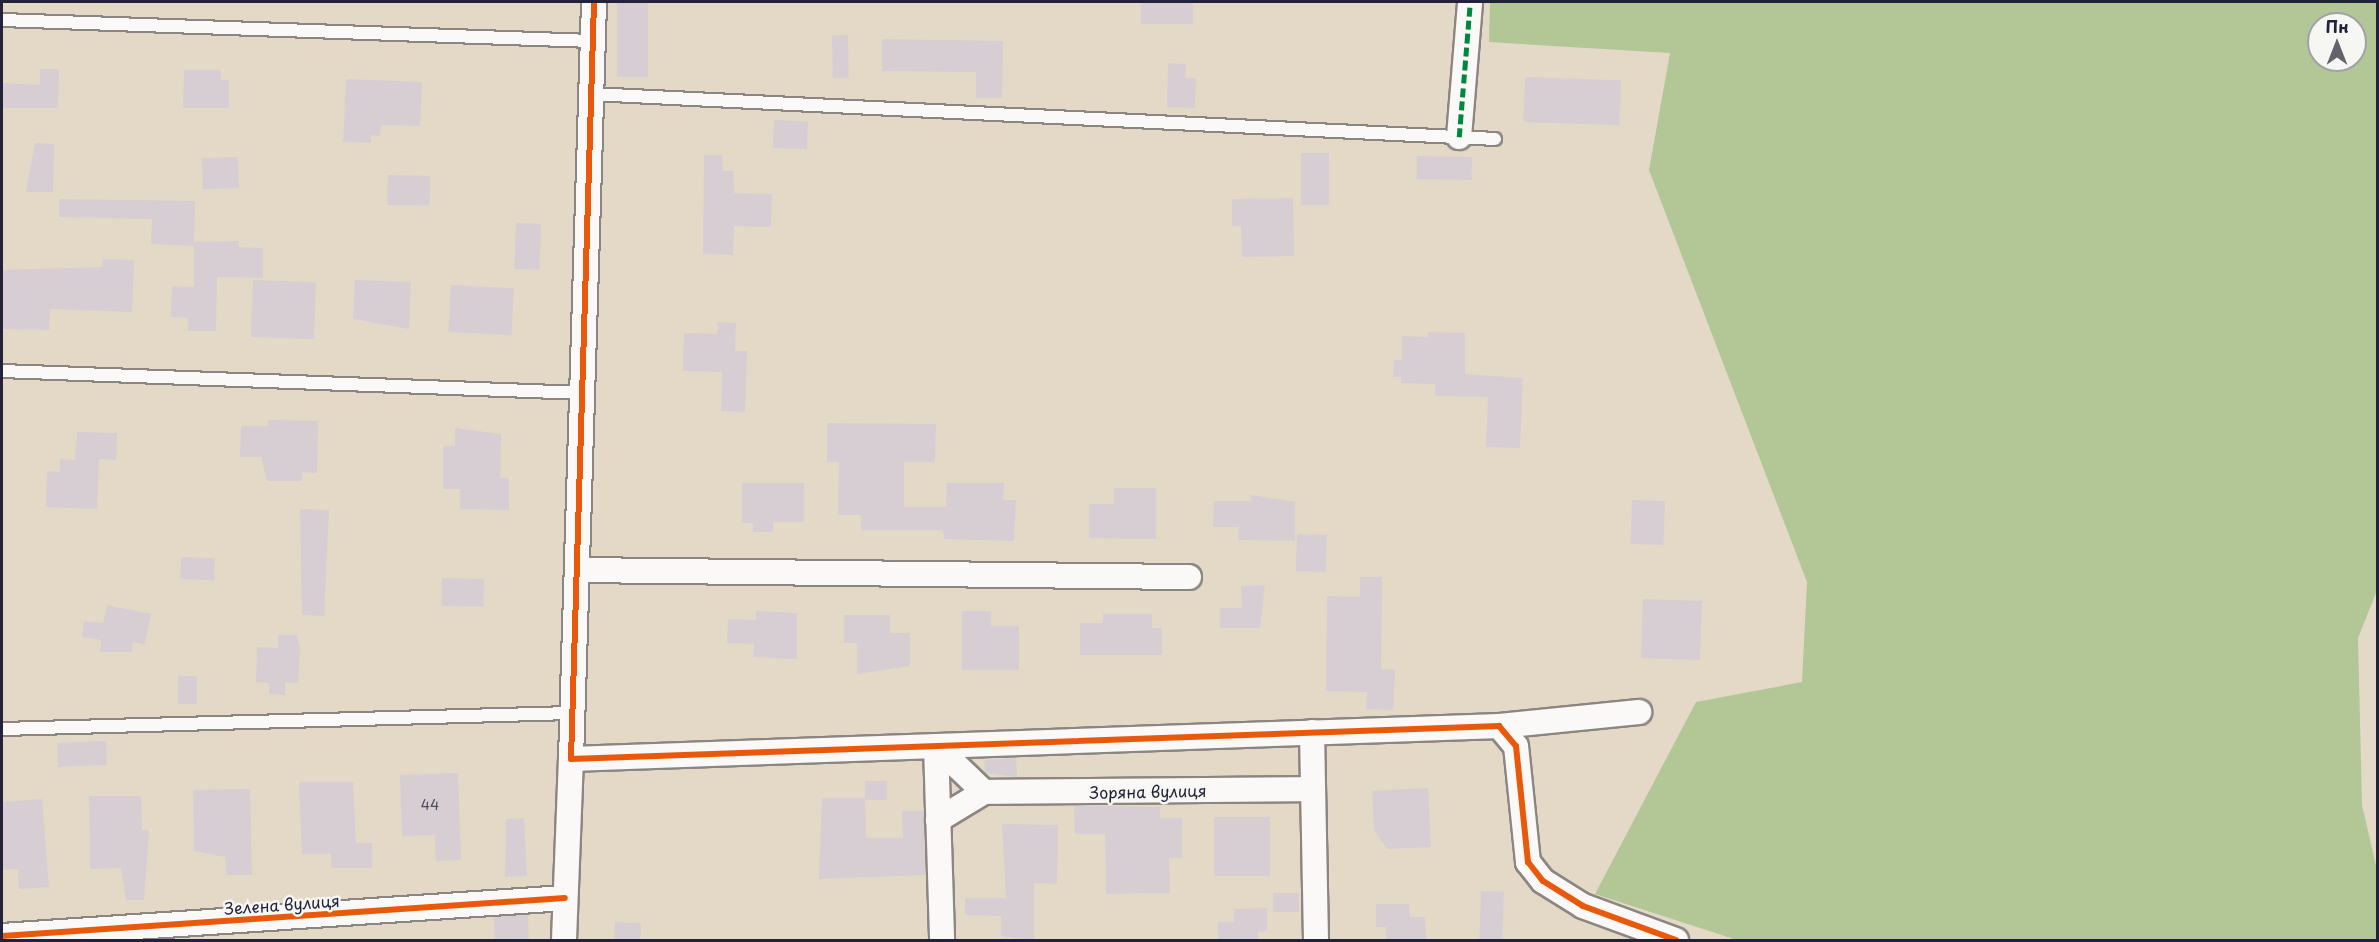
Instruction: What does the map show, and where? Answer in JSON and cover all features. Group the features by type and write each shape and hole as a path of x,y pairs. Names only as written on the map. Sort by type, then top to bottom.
{"street":[{"path":"564,940 572,759 594,2"},
{"path":"1459,137 1470,2"},
{"path":"577,570 1190,577"},
{"path":"572,759 1499,726 1639,712"},
{"path":"1499,726 1516,746 1528,862 1544,881 1583,906 1676,940"},
{"path":"1312,732 1316,940"},
{"path":"936,746 984,792 939,820"},
{"path":"936,746 942,940"},
{"name":"Зоряна вулиця","path":"984,792 1312,789"},
{"name":"Зелена вулиця","path":"2,936 565,898"}],"lane":[{"path":"2,20 593,41"},
{"path":"592,94 1495,139"},
{"path":"2,371 582,393"},
{"path":"2,729 573,713"}],"green space":[{"path":"1490,2 2377,2 2378,588 2358,638 2362,805 2377,870 2377,940 1737,940 1595,894 1696,702 1802,682 1807,582 1649,170 1670,53 1489,42"}],"building":[{"path":"617,2 648,2 648,77 617,77"},
{"path":"1141,2 1193,2 1193,24 1141,24"},
{"path":"832,35 848,35 849,78 833,78"},
{"path":"882,39 1003,41 1002,98 976,98 976,72 882,71"},
{"path":"1168,63 1186,64 1185,78 1196,78 1195,108 1167,107"},
{"path":"40,69 59,69 58,108 2,108 2,83 40,85"},
{"path":"184,70 221,70 221,80 229,80 229,108 183,108"},
{"path":"1525,77 1621,80 1619,125 1523,122"},
{"path":"346,79 422,82 420,126 381,125 380,136 371,135 371,143 343,142"},
{"path":"774,120 808,121 807,149 773,148"},
{"path":"35,143 54,144 53,192 26,192"},
{"path":"1301,153 1329,153 1329,205 1301,205"},
{"path":"704,155 722,155 723,171 733,171 734,193 772,194 771,227 734,226 733,255 703,254"},
{"path":"1417,156 1472,157 1472,180 1417,179"},
{"path":"238,157 239,188 203,189 202,158"},
{"path":"388,175 430,176 429,206 387,205"},
{"path":"1293,198 1294,256 1242,257 1241,226 1232,226 1232,199"},
{"path":"59,199 195,201 194,246 151,244 152,219 59,217"},
{"path":"516,223 541,224 539,270 514,269"},
{"path":"239,241 239,247 263,248 263,278 217,277 216,331 188,331 188,318 171,317 172,286 194,287 194,242"},
{"path":"103,259 134,260 132,312 50,309 49,330 2,329 2,270 102,267"},
{"path":"253,280 316,282 314,339 251,337"},
{"path":"355,280 411,282 409,329 353,319"},
{"path":"451,285 514,288 511,335 449,332"},
{"path":"718,322 736,323 735,351 747,351 745,412 721,411 722,372 683,371 684,333 717,334"},
{"path":"1428,332 1465,333 1465,374 1523,378 1520,448 1486,447 1488,397 1435,396 1435,384 1401,383 1401,377 1393,377 1394,360 1402,360 1402,336 1428,337"},
{"path":"268,420 318,421 317,473 302,472 302,481 267,481 261,457 240,457 241,426 268,426"},
{"path":"827,423 936,424 935,462 904,462 904,507 946,507 947,483 1004,483 1003,500 1016,500 1014,541 944,539 943,530 861,530 861,515 838,515 839,462 827,462"},
{"path":"455,428 501,434 500,478 509,478 509,510 460,509 460,489 443,489 443,446 455,446"},
{"path":"77,432 117,433 116,460 99,459 97,509 46,507 47,471 60,472 60,459 75,460"},
{"path":"742,483 804,483 804,522 773,522 773,532 753,532 753,523 742,523"},
{"path":"1114,488 1156,488 1156,539 1089,538 1089,504 1114,504"},
{"path":"1251,495 1295,502 1295,541 1238,540 1239,527 1213,527 1214,501 1251,501"},
{"path":"1632,500 1665,501 1663,545 1630,544"},
{"path":"300,509 329,510 324,616 302,615"},
{"path":"1297,534 1327,535 1326,572 1296,571"},
{"path":"181,557 215,558 214,580 180,579"},
{"path":"1360,577 1382,577 1381,669 1395,670 1393,710 1366,709 1367,692 1326,691 1327,596 1360,597"},
{"path":"442,578 484,579 484,607 442,606"},
{"path":"1265,585 1260,628 1220,628 1220,608 1242,608 1241,586"},
{"path":"1643,599 1702,601 1700,660 1641,658"},
{"path":"107,605 151,614 145,644 133,642 132,652 100,652 101,640 82,637 84,621 103,623"},
{"path":"756,611 797,613 797,659 753,657 754,644 727,643 728,619 756,620"},
{"path":"962,611 991,611 991,626 1019,626 1019,670 962,670"},
{"path":"1103,614 1152,614 1152,628 1162,628 1162,655 1080,655 1080,623 1103,623"},
{"path":"844,615 890,615 890,633 910,633 910,666 857,674 857,643 844,643"},
{"path":"278,635 297,635 300,649 298,683 285,682 285,695 269,694 269,683 256,682 257,647 278,648"},
{"path":"178,676 197,676 197,704 178,704"},
{"path":"106,741 107,765 58,767 57,743"},
{"path":"1016,758 1017,777 985,773 984,760"},
{"path":"458,773 461,860 436,861 435,835 402,836 400,775"},
{"path":"865,781 887,781 887,800 865,800"},
{"path":"299,782 353,782 356,843 372,843 372,868 331,868 331,854 302,854"},
{"path":"1428,788 1431,847 1387,849 1374,830 1372,791"},
{"path":"250,789 252,875 226,875 225,857 194,851 193,790"},
{"path":"89,796 141,796 142,830 149,830 144,900 126,900 121,868 90,869"},
{"path":"822,798 865,798 866,838 903,838 902,811 924,811 926,875 819,879"},
{"path":"42,799 49,887 19,889 18,869 2,870 2,802"},
{"path":"1074,805 1160,807 1160,818 1182,818 1182,858 1169,858 1170,893 1106,894 1105,834 1075,834"},
{"path":"1214,817 1270,817 1270,876 1214,876"},
{"path":"524,818 527,876 505,877 506,819"},
{"path":"1002,824 1058,825 1057,884 1034,883 1034,940 1001,936 1001,916 965,915 965,898 1006,898"},
{"path":"1481,891 1504,892 1502,940 1479,940"},
{"path":"1273,893 1299,893 1299,912 1273,912"},
{"path":"1376,904 1409,904 1410,917 1425,917 1426,940 1386,940 1386,927 1376,927"},
{"path":"1267,908 1267,931 1258,932 1258,940 1218,940 1218,922 1234,922 1234,909"},
{"path":"528,915 529,940 495,940 494,916"},
{"path":"615,922 641,923 640,940 614,940"}],"marked path":[{"path":"1459,137 1470,2"}],"cycle path":[{"path":"594,2 571,759 1499,726 1516,746 1528,862 1543,881 1583,906 1676,940"},
{"path":"2,936 565,898"}]}
